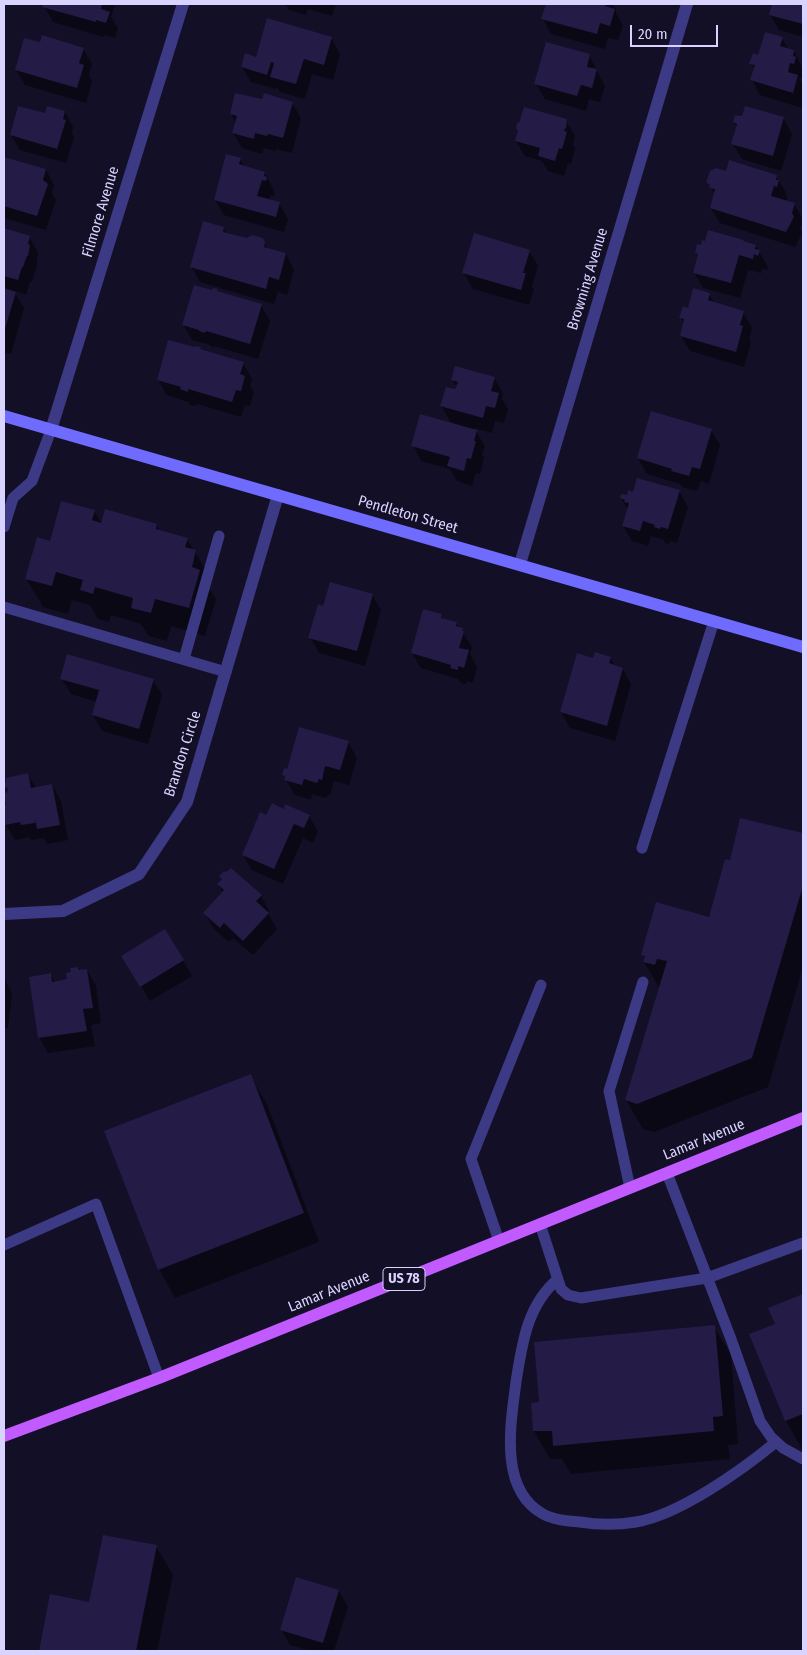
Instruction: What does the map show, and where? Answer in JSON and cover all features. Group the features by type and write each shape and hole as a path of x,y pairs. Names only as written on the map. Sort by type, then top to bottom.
{"main road":[{"name":"Pendleton Street","path":"4,416 803,647"},
{"name":"Lamar Avenue","path":"4,1436 159,1378 803,1118"}],"street":[{"name":"Filmore Avenue","path":"51,430 183,4"},
{"name":"Browning Avenue","path":"520,564 687,4"},
{"name":"Brandon Circle","path":"4,914 63,911 139,874 187,802 278,495"}],"lane":[{"path":"4,526 13,498 32,481 51,430"},
{"path":"184,659 219,536"},
{"path":"4,607 226,672"},
{"path":"642,848 714,621"},
{"path":"630,1188 609,1091 643,982"},
{"path":"499,1241 472,1159 541,985"},
{"path":"667,1173 760,1421 776,1442 803,1460"},
{"path":"4,1244 96,1204 159,1378"},
{"path":"540,1224 561,1289 573,1297 581,1298 707,1278 803,1243"},
{"path":"558,1279 540,1297 528,1324 521,1352 510,1431 511,1455 515,1476 523,1495 543,1514 560,1520 587,1523 613,1524 647,1520 691,1500 753,1461 776,1442"}],"building":[{"path":"43,4 102,4 101,9 110,12 106,23 96,20 96,22 42,7"},
{"path":"546,4 606,4 605,6 615,9 610,26 600,23 597,34 541,19"},
{"path":"772,4 803,4 803,24 769,15"},
{"path":"267,18 332,37 324,65 304,59 296,84 270,77 274,63 271,62 267,75 241,67 245,53 256,57"},
{"path":"765,32 783,37 780,46 794,50 793,56 796,57 794,64 790,63 788,72 798,75 793,93 750,80 755,65 749,64 753,53 758,55"},
{"path":"42,35 84,48 79,63 84,65 77,88 15,70 24,38 40,42"},
{"path":"546,42 590,54 587,67 597,69 592,88 581,85 577,96 534,84"},
{"path":"235,93 262,99 264,93 293,102 283,138 255,133 254,139 232,133 237,116 230,114"},
{"path":"18,106 45,113 47,106 65,111 63,119 66,120 57,149 10,135"},
{"path":"745,106 784,117 773,156 731,144 737,124 733,122 735,115 742,116"},
{"path":"524,107 567,119 564,131 567,132 562,149 559,148 555,161 538,156 540,148 515,141 518,130 516,129 517,122 519,123"},
{"path":"226,154 241,158 239,164 265,172 266,181 262,180 257,196 280,202 276,217 214,200"},
{"path":"4,157 46,169 43,180 48,184 37,216 4,206"},
{"path":"729,160 777,175 776,180 779,180 777,187 774,186 771,196 795,203 792,213 794,217 786,232 710,208 715,189 709,188 710,185 706,182 710,171 716,168 726,171"},
{"path":"203,221 224,227 223,232 247,238 252,235 263,238 265,242 264,247 286,253 279,280 269,277 266,289 190,267"},
{"path":"4,228 30,236 28,256 18,280 4,276"},
{"path":"708,230 744,240 756,245 755,249 760,250 758,256 754,254 753,259 739,255 731,283 693,273 698,254 695,253 697,244 701,245 702,240 705,241"},
{"path":"474,233 530,250 523,273 526,273 521,290 462,273"},
{"path":"194,285 212,290 213,288 218,289 217,291 262,304 250,344 206,331 205,333 182,325"},
{"path":"4,288 16,292 4,332"},
{"path":"693,288 710,293 708,300 744,311 740,325 743,326 736,352 680,336 684,319 679,318 683,306 688,308"},
{"path":"168,340 201,347 200,349 244,362 240,374 245,376 241,391 236,390 232,402 188,389 188,392 180,389 181,387 157,380"},
{"path":"455,366 495,377 491,391 499,393 495,408 486,406 483,418 440,406 446,387 455,389 458,382 451,380"},
{"path":"651,411 712,429 700,469 692,467 689,476 637,458"},
{"path":"420,414 477,430 471,459 467,458 464,471 447,466 450,457 411,446"},
{"path":"637,478 680,490 668,529 661,527 660,529 643,521 640,531 622,526 629,503 624,502 625,500 620,498 621,494 627,495 628,490 633,492"},
{"path":"61,501 95,510 92,520 101,523 105,509 157,524 156,529 188,538 185,547 196,550 192,567 200,570 189,608 155,599 151,613 131,608 133,598 95,587 93,594 80,590 83,580 56,572 52,586 25,579 37,537 50,541"},
{"path":"330,582 373,594 357,651 308,638 318,604 323,606"},
{"path":"423,609 442,614 441,618 457,622 456,626 463,628 462,631 464,631 459,648 469,650 464,668 458,666 458,670 450,668 451,665 411,653"},
{"path":"595,652 611,657 609,663 623,668 607,726 560,712 577,653 593,658"},
{"path":"67,654 154,679 139,729 92,715 99,690 60,679"},
{"path":"299,727 349,741 340,770 325,766 322,780 319,779 317,783 304,779 302,785 284,780 285,776 282,775 284,768 287,769"},
{"path":"28,773 31,788 52,784 60,825 37,829 35,819 35,823 21,825 20,822 5,825 4,805 6,805 4,793 8,792 4,783 6,778"},
{"path":"272,803 284,809 285,804 310,815 304,828 294,824 274,869 242,855 260,812 266,815"},
{"path":"740,818 803,833 803,886 752,1058 637,1104 625,1100 667,961 657,959 655,965 643,962 645,956 641,955 656,902 709,917 725,859 730,860"},
{"path":"231,868 262,895 256,901 269,913 243,941 224,923 220,928 203,913 224,890 217,884 222,879 219,876"},
{"path":"165,929 184,960 140,987 121,956"},
{"path":"78,967 78,970 87,969 93,1008 83,1009 87,1031 38,1038 29,977 51,973 52,982 67,979 66,973 71,972 70,968"},
{"path":"251,1074 304,1213 158,1270 104,1131"},
{"path":"803,1294 803,1414 785,1421 749,1334 775,1324 768,1308"},
{"path":"715,1325 723,1416 713,1417 714,1431 553,1446 552,1431 533,1431 531,1403 539,1402 534,1342"},
{"path":"103,1535 157,1545 136,1651 39,1651 50,1594 89,1602"},
{"path":"296,1577 339,1590 323,1643 280,1630"}]}
